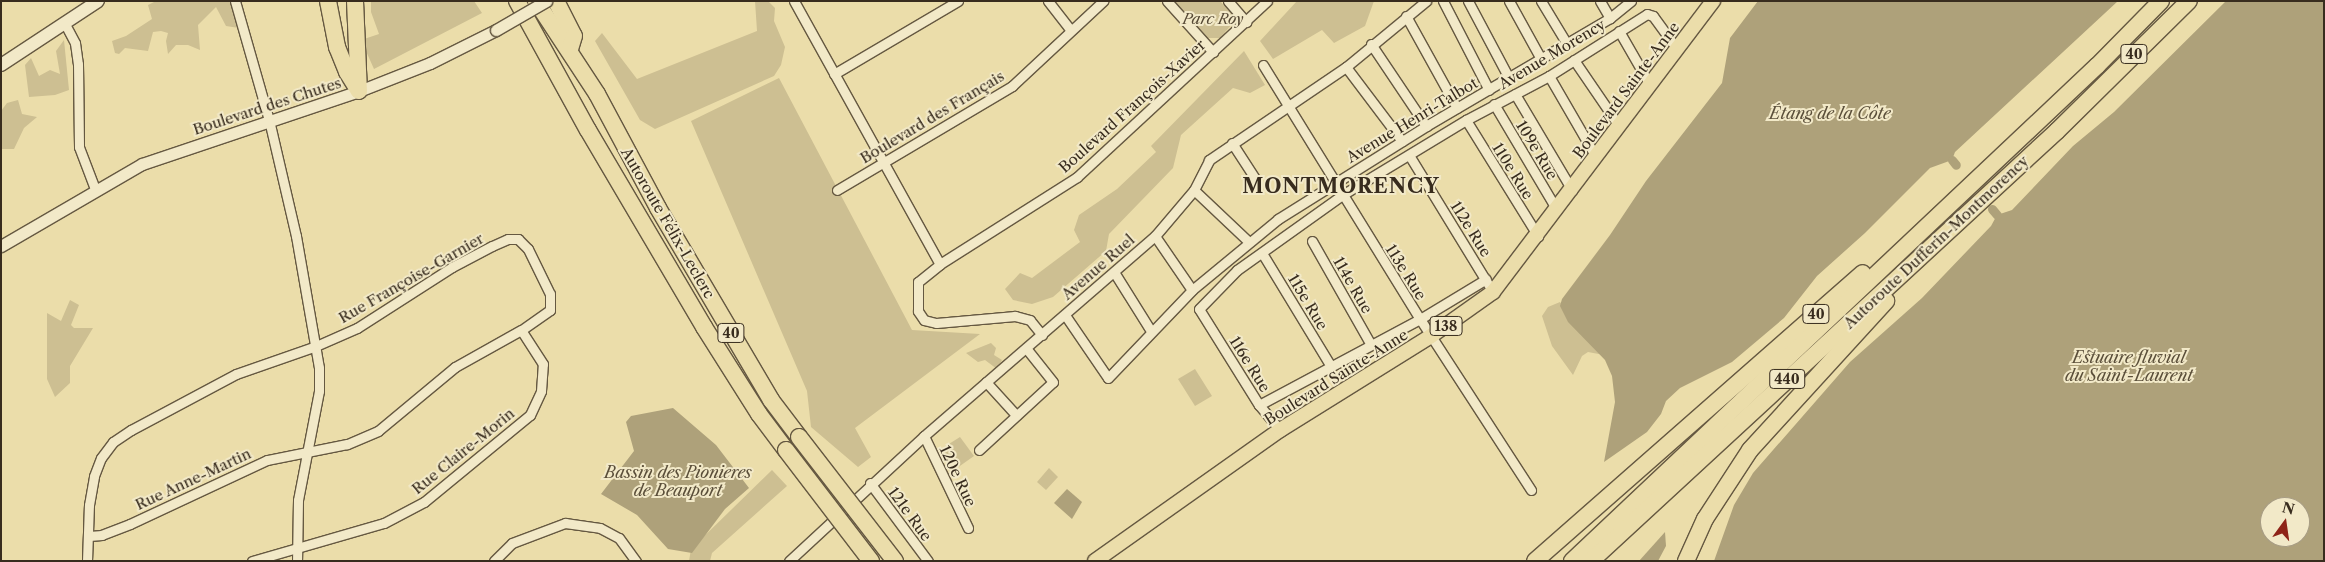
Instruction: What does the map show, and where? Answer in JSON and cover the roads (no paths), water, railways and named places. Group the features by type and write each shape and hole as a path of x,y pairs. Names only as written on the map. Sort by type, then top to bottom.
{"highway":[{"path":"328,1 337,47 347,72 359,91"},
{"path":"356,1 359,91"},
{"path":"505,1 550,63"},
{"name":"Autoroute Félix-Leclerc","path":"517,1 550,63 704,327 759,414 871,561"},
{"name":"Autoroute Félix-Leclerc","path":"536,1 570,49 766,392 895,561"},
{"path":"556,1 574,36 570,49"},
{"name":"Autoroute Dufferin-Montmorency","path":"1572,561 2097,66 2160,1"},
{"name":"Autoroute Dufferin-Montmorency","path":"1591,561 1984,198 2189,1"},
{"name":"40","path":"1536,561 2097,66"},
{"name":"40","path":"1686,561 1705,519 1750,450 1984,198"}],"main road":[{"path":"1,65 66,24 98,1"},
{"name":"Boulevard Sainte-Anne","path":"1095,561 1280,430 1431,336 1490,286 1538,236 1713,1"}],"street":[{"path":"234,1 269,120 303,267 316,346 319,391 309,451 298,500 297,561"},
{"name":"Boulevard des Chutes","path":"1,246 95,189 142,164 359,91 430,63 496,30 546,1"},
{"path":"794,1 940,264"},
{"path":"834,74 958,1"},
{"path":"1048,1 1071,30"},
{"name":"Boulevard des Français","path":"837,190 1012,86 1103,1"},
{"path":"1167,1 1213,52"},
{"path":"1228,1 1246,22"},
{"name":"Boulevard François-Xavier","path":"1042,335 1030,320 1014,316 936,323 924,320 918,311 918,282 940,264 1077,177 1267,1"},
{"name":"Avenue Ruel","path":"790,560 870,483 1155,236 1194,190 1209,160 1346,67 1426,1"},
{"path":"1443,1 1489,90"},
{"path":"1468,1 1509,78"},
{"path":"1509,1 1541,59"},
{"path":"1542,1 1567,44"},
{"path":"1600,1 1610,18"},
{"name":"Avenue Henri-Talbot","path":"1065,315 1108,378 1192,290 1278,219 1402,140 1610,18 1631,1"},
{"name":"Avenue Morency","path":"1200,309 1237,270 1342,195 1466,120 1548,76 1619,30 1650,14 1677,49"},
{"path":"1406,16 1457,108"},
{"path":"66,24 75,42 78,64 79,146 95,189"},
{"path":"1619,30 1650,85"},
{"path":"1372,44 1426,126"},
{"path":"1574,60 1619,126"},
{"name":"113e Rue","path":"1263,65 1420,319 1531,490"},
{"path":"1346,67 1402,140"},
{"path":"1548,76 1596,157"},
{"path":"1515,94 1572,190"},
{"name":"109e Rue","path":"1494,104 1557,210"},
{"name":"110e Rue","path":"1466,120 1538,236"},
{"path":"1232,143 1256,180"},
{"name":"112e Rue","path":"1409,155 1490,286"},
{"path":"1194,190 1249,242"},
{"path":"1155,236 1192,290"},
{"name":"Rue Françoise-Garnier","path":"309,451 347,444 378,431 455,367 521,330 550,310 550,294 528,250 518,240 508,239 452,267 357,328 316,346"},
{"name":"114e Rue","path":"1312,241 1370,343"},
{"name":"115e Rue","path":"1262,252 1330,365"},
{"path":"1114,272 1152,332"},
{"path":"1259,405 1370,343 1490,286"},
{"name":"116e Rue","path":"1200,309 1259,405 1280,430"},
{"name":"Rue Claire-Morin","path":"252,561 384,523 424,502 530,414 540,391 543,364 521,330"},
{"path":"87,561 89,506 94,476 113,442 152,418 236,374 316,346"},
{"path":"979,450 1053,382 1026,348"},
{"path":"986,382 1016,415"},
{"name":"120e Rue","path":"924,436 968,528"},
{"name":"Rue Anne-Martin","path":"89,536 102,535 130,524 267,460 309,451"},
{"name":"121e Rue","path":"870,483 924,560"},
{"path":"494,561 512,543 565,523 600,528 619,538 636,561"}],"water":[{"name":"Étang de la Côte","path":"1758,1 2118,1 1955,152 1952,160 1930,168 1865,233 1817,276 1784,318 1732,362 1680,388 1666,401 1661,414 1647,432 1604,462 1615,402 1612,376 1605,360 1568,322 1560,306 1562,299 1610,235 1646,181 1722,83 1730,38"},
{"name":"Estuaire fluvial du Saint-Laurent","path":"2226,1 2324,1 2324,561 1714,561 1734,505 1753,473 1850,362 1922,298 1991,226 1997,215 2012,210 2073,146 2114,112"},
{"name":"Bassin des Pionieres de Beauport","path":"673,408 716,445 749,488 725,509 692,553 668,549 637,515 601,494 634,451 626,422 631,416"},
{"path":"1067,489 1082,502 1072,519 1054,503"},
{"path":"1665,532 1666,546 1658,561 1639,561"}],"waterway":[{"path":"1952,160 1956,165"},
{"path":"1992,209 1997,215"}],"district":[{"name":"MONTMORENCY","path":"1341,186"}],"park label":[{"name":"Parc Roy","path":"1213,19"}]}
